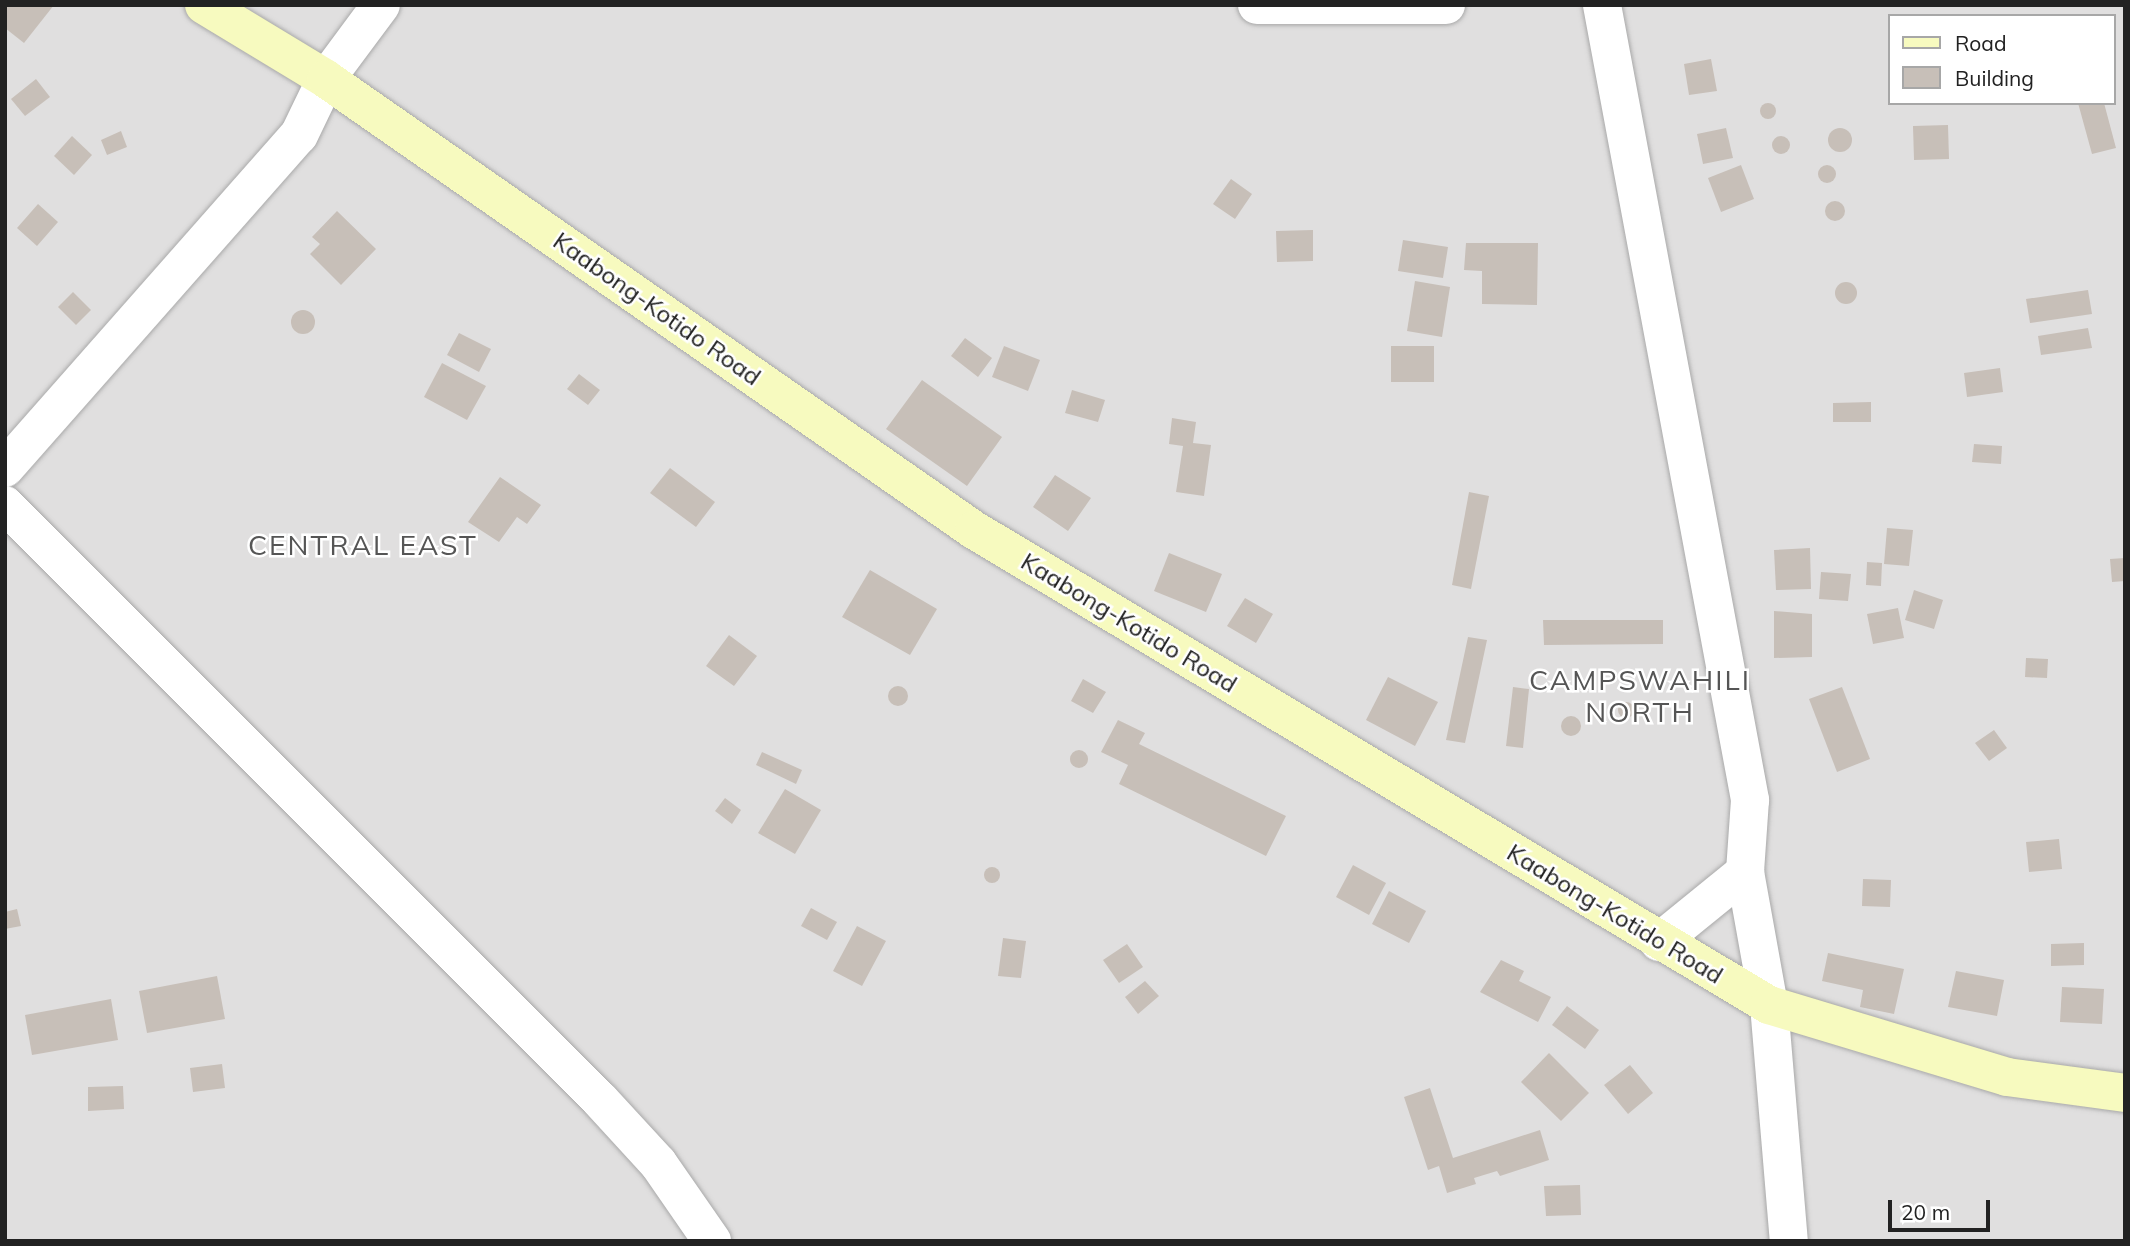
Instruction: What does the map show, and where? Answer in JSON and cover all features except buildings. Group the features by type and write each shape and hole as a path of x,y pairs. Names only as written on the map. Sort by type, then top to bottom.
{"main road":[{"name":"Kaabong-Kotido Road","path":"204,5 326,79 974,530 1659,942 1769,1005 2007,1077 2125,1093"}],"street":[{"path":"5,467 299,135 326,79 381,5"},
{"path":"1257,5 1446,5"},
{"path":"1602,5 1750,800 1745,872 1769,1005 1789,1241"},
{"path":"5,505 600,1100 658,1163 712,1241"},
{"path":"1659,942 1745,872"}],"shaded area":[{"path":"5,5 2125,5 2125,1241 5,1241"}],"district":[{"name":"CENTRAL EAST","path":"363,545"},
{"name":"CAMPSWAHILI NORTH","path":"1640,696"}]}
